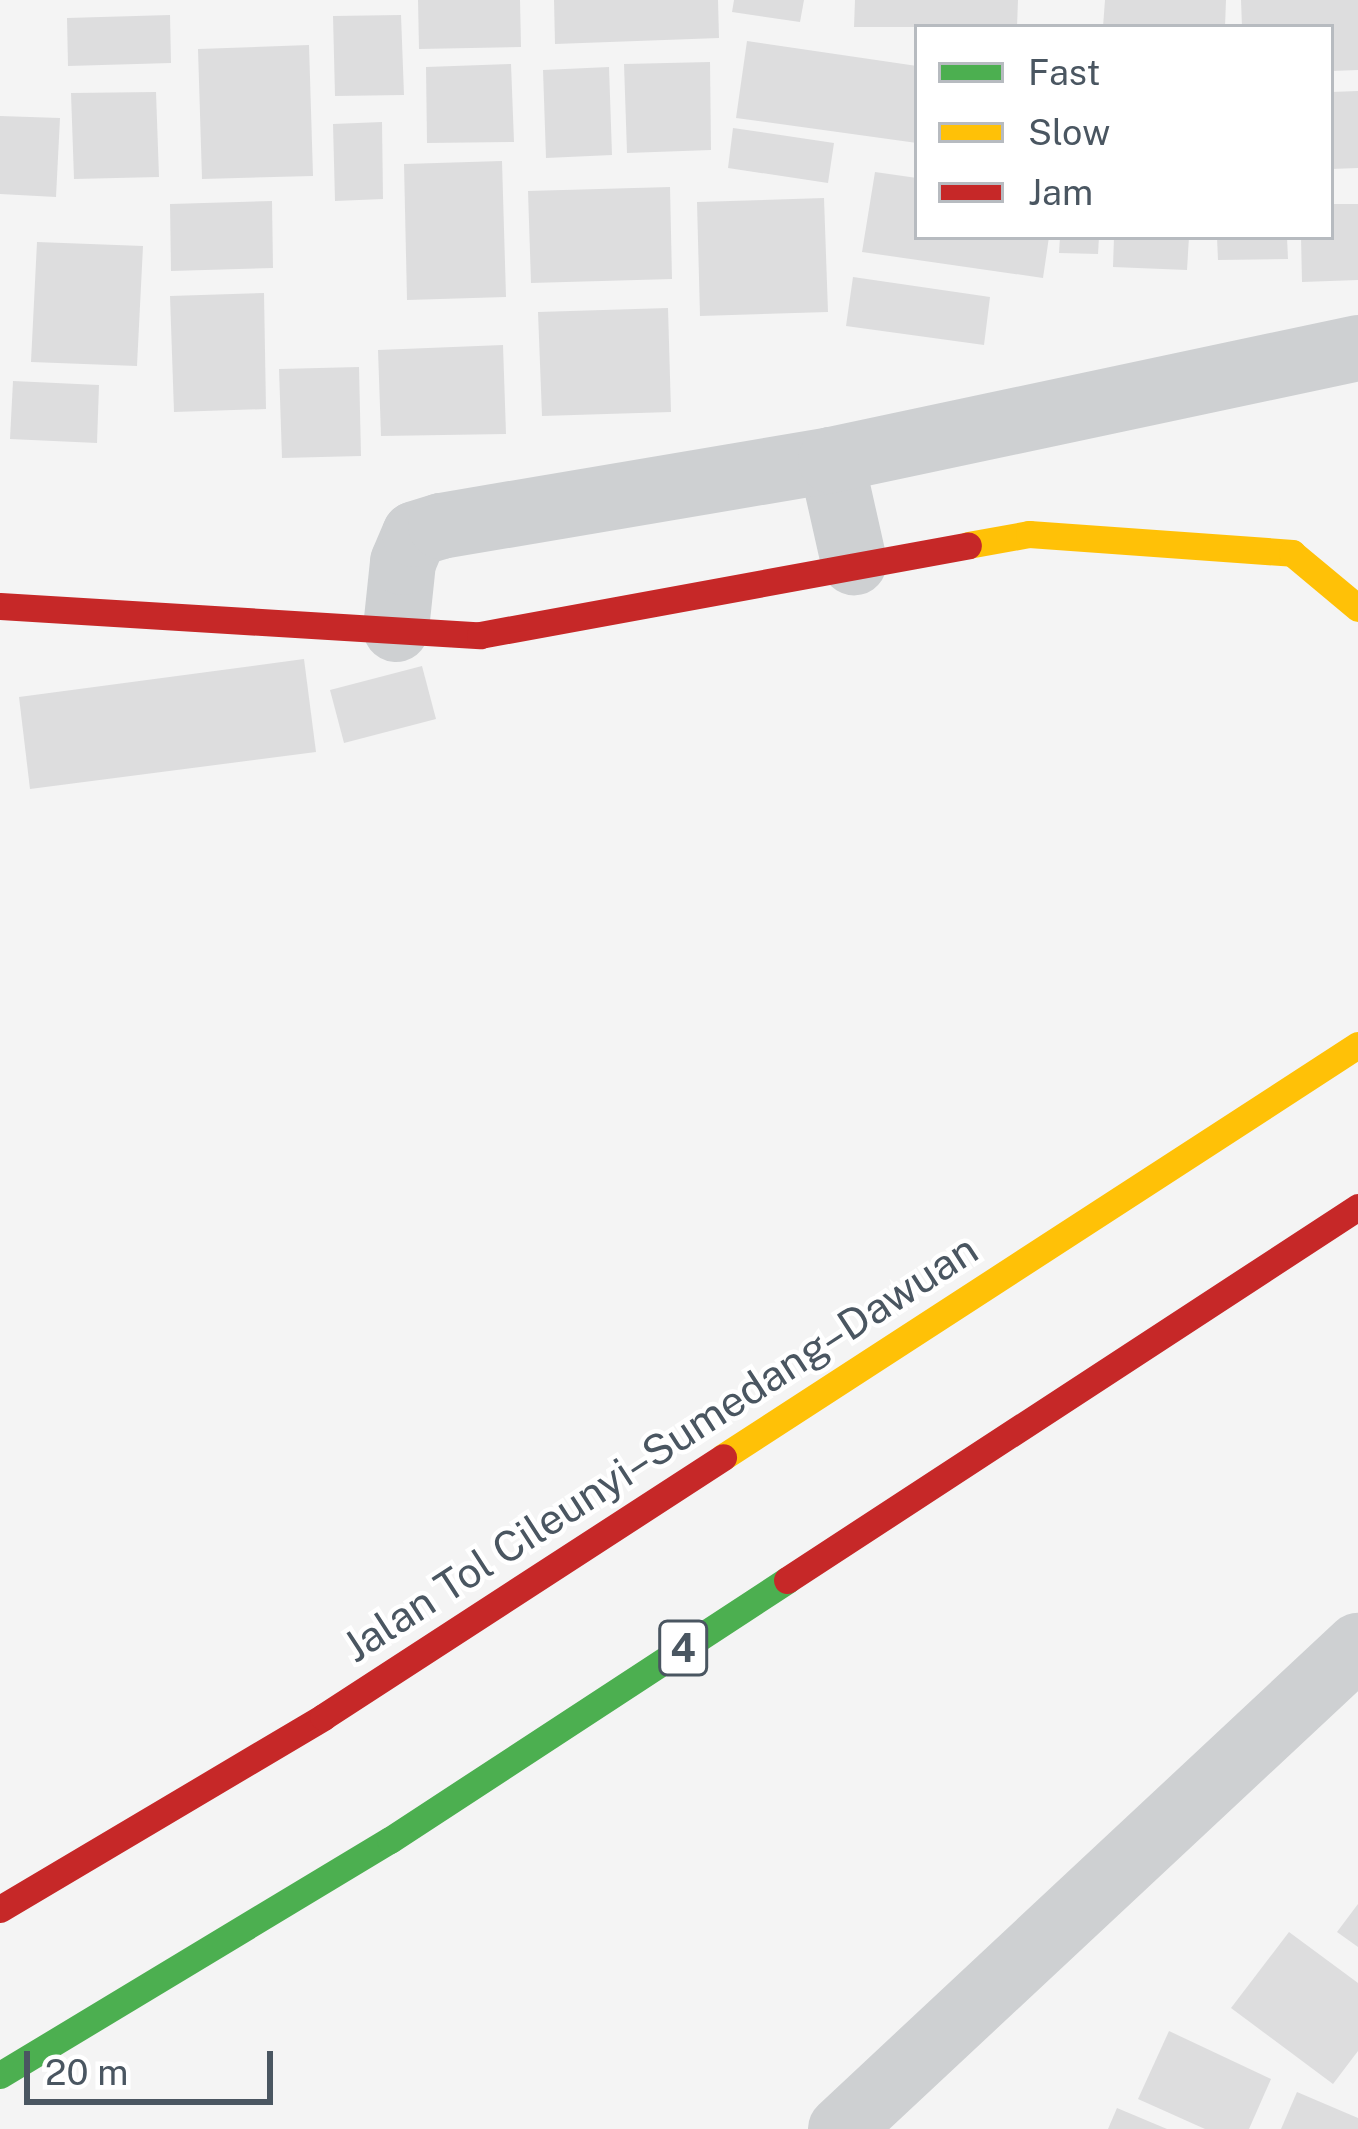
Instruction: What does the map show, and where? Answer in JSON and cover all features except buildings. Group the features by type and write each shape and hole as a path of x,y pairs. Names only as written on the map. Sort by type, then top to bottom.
{"main road":[{"path":"0,606 480,634 854,562 1029,534 1292,554 1358,608"},
{"name":"Jalan Tol Cileunyi–Sumedang–Dawuan","path":"0,1909 323,1717 1358,1046"},
{"name":"4","path":"0,2075 390,1840 1358,1207"}],"street":[{"path":"396,629 403,562 415,534 831,460 1358,348"},
{"path":"831,460 854,562"},
{"path":"841,2129 1358,1646"}],"traffic: fast":[{"path":"0,2075 390,1840 787,1580"}],"traffic: slow":[{"path":"968,545 1029,534 1292,553 1358,608"},
{"path":"723,1457 1358,1045"}],"traffic: jam":[{"path":"0,606 480,635 968,545"},
{"path":"787,1580 1358,1207"},
{"path":"0,1909 323,1717 723,1457"}]}
